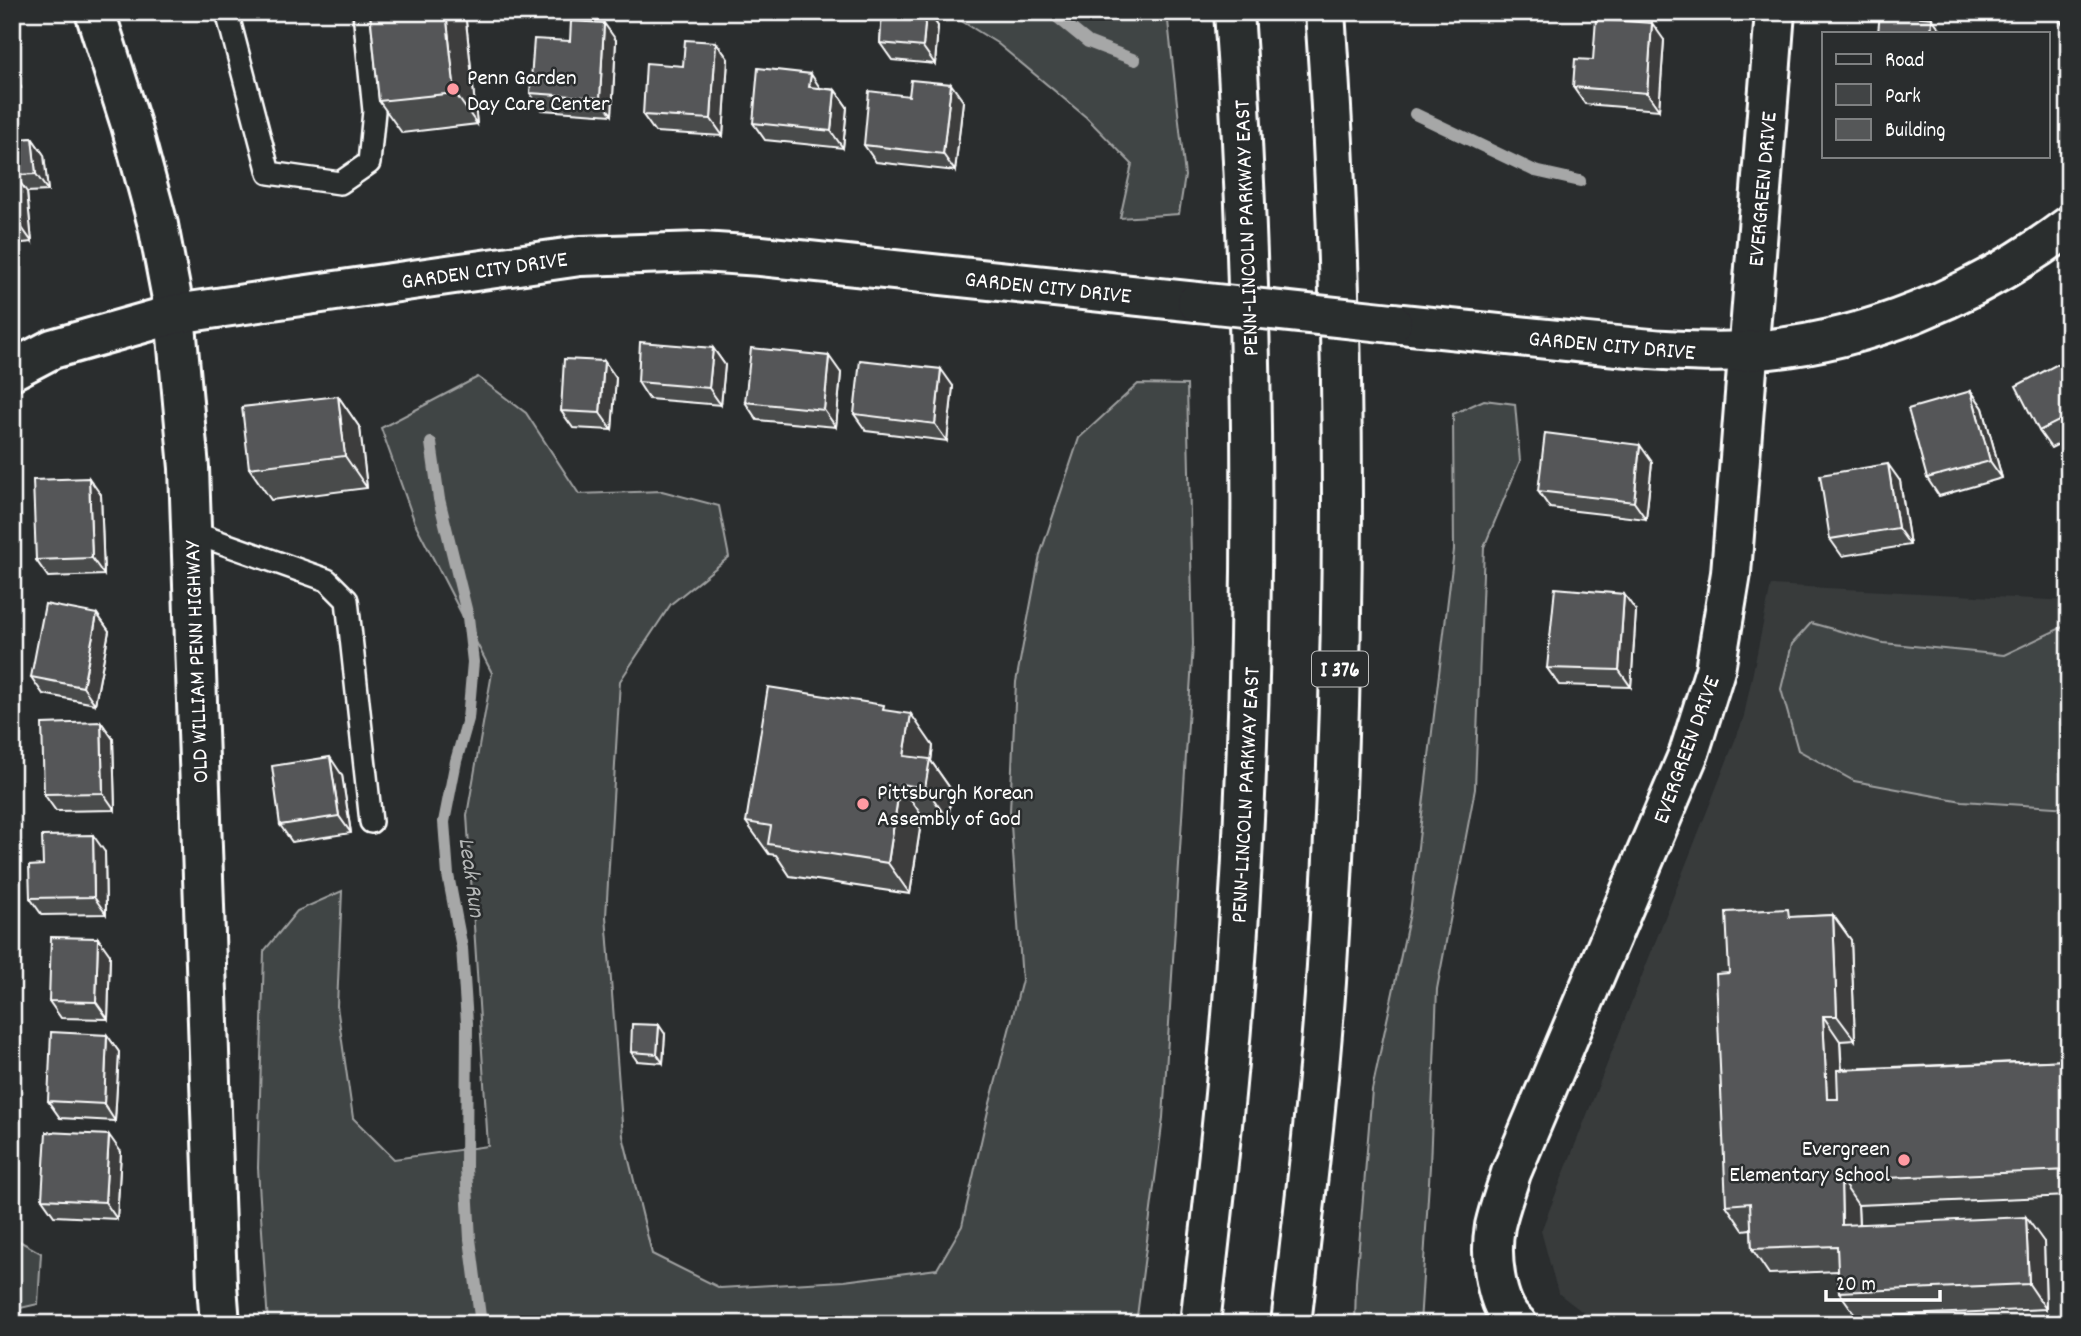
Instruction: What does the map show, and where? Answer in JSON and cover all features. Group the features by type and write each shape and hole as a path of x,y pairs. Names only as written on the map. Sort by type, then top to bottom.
{"main road":[{"name":"OLD WILLIAM PENN HIGHWAY","path":"95,12 131,125 158,225 175,314 189,468 220,1324"},
{"name":"PENN-LINCOLN PARKWAY EAST","path":"1200,1324 1220,1149 1235,977 1251,628 1249,278 1234,12"},
{"name":"I 376","path":"1291,1324 1326,984 1341,629 1340,275 1325,12"},
{"name":"EVERGREEN DRIVE","path":"1517,1324 1508,1317 1495,1284 1495,1227 1511,1173 1689,752 1715,670 1731,573 1775,12"},
{"name":"GARDEN CITY DRIVE","path":"12,369 52,349 175,314 512,264 580,256 655,252 761,256 1649,350 1747,351 1826,340 1922,309 1974,287 2069,226"}],"lane":[{"path":"227,12 269,173 340,183 369,163 374,111 364,12"},
{"path":"191,532 327,580 347,600 371,822"}],"shaded area":[{"path":"1771,585 2069,601 2069,1324 1598,1324 1558,1293 1541,1231 1743,720"}],"green space":[{"path":"947,12 1167,12 1185,176 1179,214 1120,218 1132,164 1086,117 997,43"},
{"path":"478,377 526,413 579,494 662,491 719,506 729,557 671,604 620,681 606,916 623,1136 652,1254 720,1288 844,1281 937,1269 962,1226 1022,980 1010,811 1016,682 1040,555 1079,438 1138,384 1187,385 1193,644 1163,1118 1136,1324 268,1324 258,1168 264,951 297,911 342,891 337,1006 353,1118 394,1159 488,1146 467,815 492,673 415,523 381,428"},
{"path":"1484,400 1515,404 1520,461 1484,547 1475,789 1437,989 1420,1324 1355,1324 1372,1090 1410,913 1454,550 1453,414"},
{"path":"1811,623 1883,643 2004,655 2069,624 2069,808 1962,801 1854,781 1798,750 1781,689 1792,644"},
{"path":"12,1237 41,1253 38,1304 12,1310"}],"building":[{"path":"370,12 446,12 455,93 379,101"},
{"path":"882,12 926,12 923,47 880,43"},
{"path":"2066,12 2069,12 2069,27 2060,21"},
{"path":"1880,13 1932,18 1931,32 1878,32"},
{"path":"1596,19 1652,23 1647,93 1573,87 1575,59 1593,60"},
{"path":"571,21 604,23 600,98 530,93 534,39 570,41"},
{"path":"685,40 716,42 711,119 643,115 646,63 683,66"},
{"path":"758,68 811,74 809,87 835,90 831,131 753,123"},
{"path":"911,80 951,84 943,154 864,145 869,91 909,96"},
{"path":"32,138 36,174 15,175 20,225 12,226 12,140"},
{"path":"640,342 713,348 709,388 638,382"},
{"path":"751,348 829,356 824,410 745,402"},
{"path":"2069,358 2069,416 2039,431 2016,386"},
{"path":"564,359 604,361 600,413 561,411"},
{"path":"860,360 941,369 935,424 854,414"},
{"path":"1971,391 1990,461 1927,478 1908,409"},
{"path":"338,396 345,456 249,468 242,407"},
{"path":"1545,433 1640,445 1634,502 1538,491"},
{"path":"1888,464 1898,528 1830,539 1820,475"},
{"path":"89,478 92,558 36,560 33,480"},
{"path":"1555,588 1624,594 1619,670 1547,668"},
{"path":"45,604 97,614 83,687 31,677"},
{"name":"Pittsburgh Korean Assembly of God","path":"768,687 884,705 883,710 911,714 904,756 930,759 925,788 900,784 888,863 768,844 771,826 746,822"},
{"path":"101,722 103,793 44,794 42,724"},
{"path":"330,757 339,816 280,825 272,766"},
{"path":"93,835 94,897 30,898 29,866 43,865 42,836"},
{"name":"Evergreen Elementary School","path":"1788,909 1789,917 1833,915 1837,1016 1823,1016 1827,1099 1838,1099 1837,1070 2069,1060 2069,1170 1841,1180 1842,1225 2026,1217 2029,1284 1839,1292 1837,1246 1752,1249 1750,1203 1726,1205 1716,974 1729,973 1726,912"},
{"path":"51,937 98,938 96,1002 49,1001"},
{"path":"632,1024 659,1025 657,1054 631,1052"},
{"path":"51,1032 107,1035 104,1104 48,1101"},
{"path":"46,1132 109,1135 105,1202 42,1199"}],"waterway":[{"path":"1051,12 1088,42 1135,60"},
{"path":"1415,114 1535,171 1580,181"},
{"name":"Leak Run","path":"431,443 439,499 468,617 473,662 468,719 456,761 444,822 448,875 462,948 467,1023 466,1167 470,1239 481,1324"}],"place":[{"name":"Penn Garden Day Care Center","path":"453,89"},
{"name":"Pittsburgh Korean Assembly of God","path":"863,804"},
{"name":"Evergreen Elementary School","path":"1904,1160"}]}
